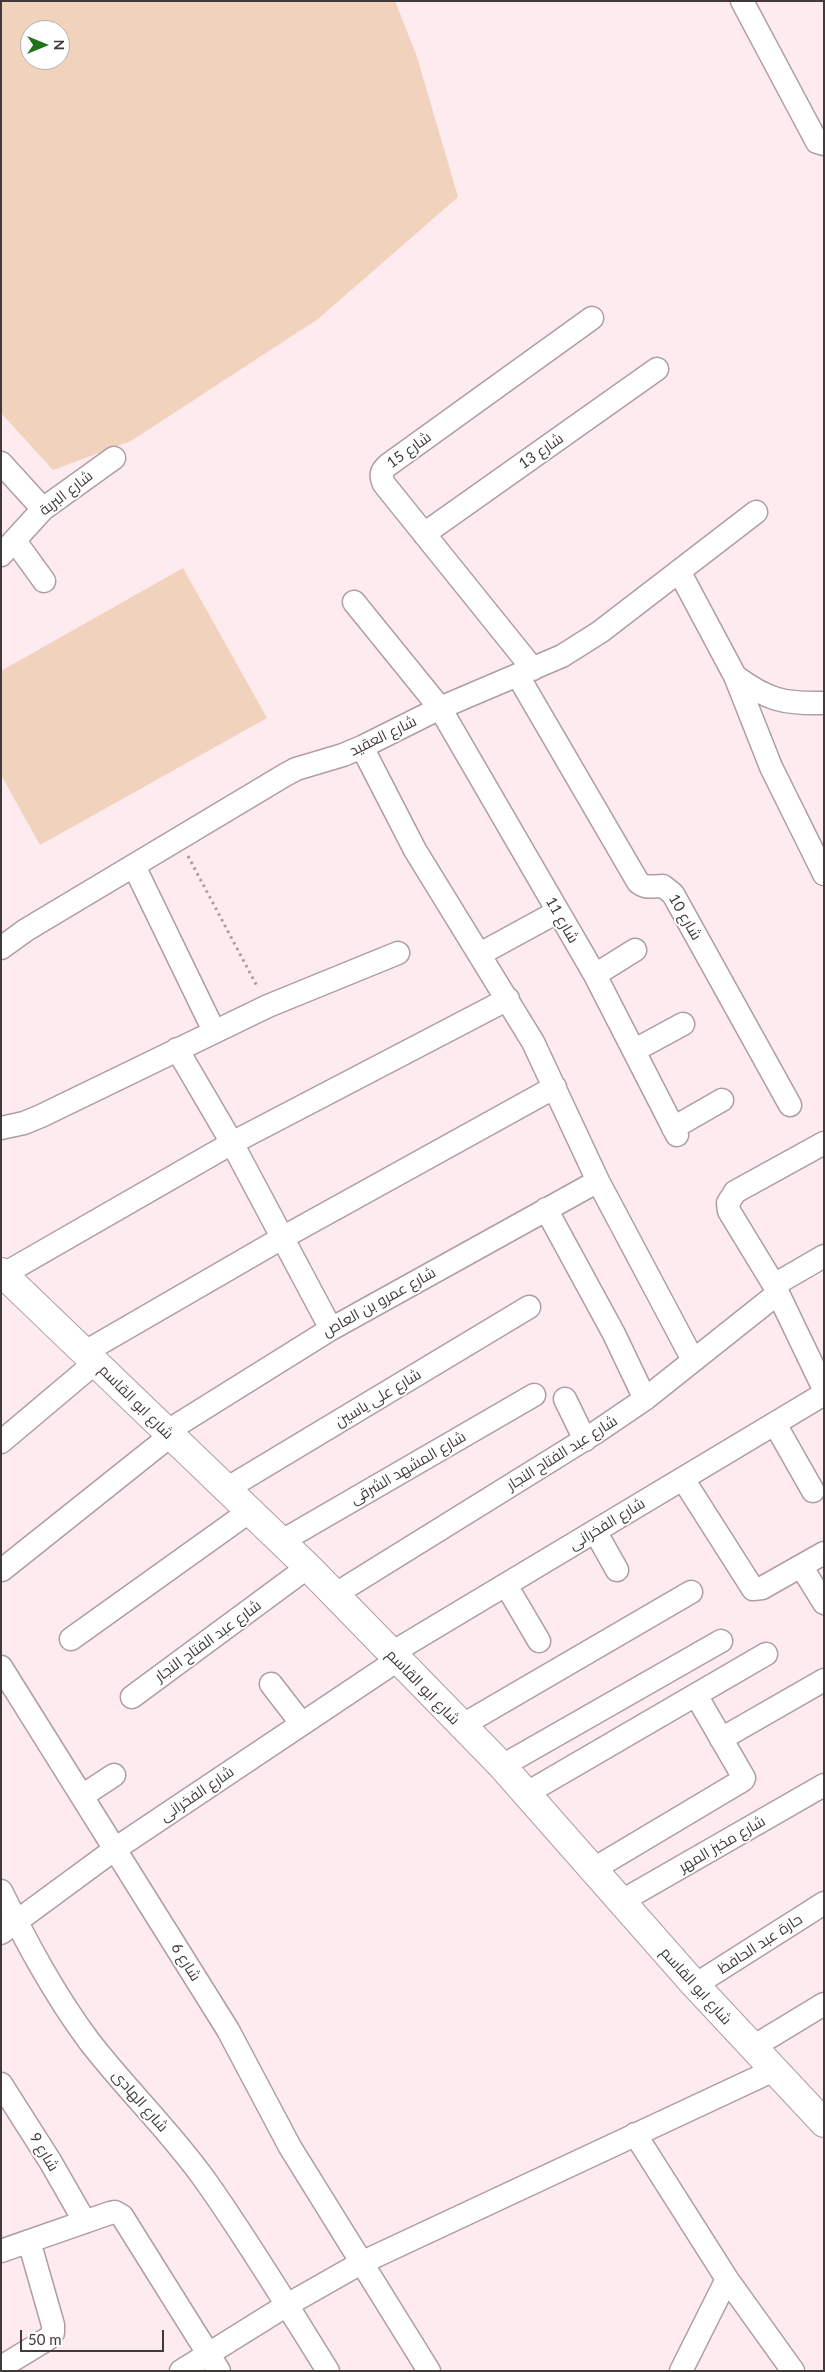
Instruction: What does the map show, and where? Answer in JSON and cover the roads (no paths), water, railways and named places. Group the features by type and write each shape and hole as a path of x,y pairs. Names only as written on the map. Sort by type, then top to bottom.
{"street":[{"path":"742,1 817,142 824,144"},
{"name":"شارع 15","path":"526,673 424,534 384,484 381,477 382,470 592,318"},
{"name":"شارع 13","path":"424,534 657,369"},
{"name":"شارع البربة","path":"7,545 43,509 114,458"},
{"path":"1,463 43,509"},
{"name":"شارع العقيد","path":"1,948 26,930 296,769 343,755 362,747 440,708 526,673 562,656 600,632 756,512"},
{"path":"7,545 44,581"},
{"path":"679,571 735,676 771,767 824,874"},
{"name":"شارع 11","path":"354,602 440,708 595,975 675,1131 722,1100"},
{"name":"شارع 10","path":"526,673 638,882 643,887 663,886 673,894 790,1105"},
{"path":"735,676 758,693 785,702 824,703"},
{"path":"362,747 415,850 533,1042 598,1181 693,1360"},
{"path":"134,866 214,1031"},
{"path":"480,954 557,912"},
{"path":"595,975 635,950"},
{"path":"1,1128 24,1123 41,1116 268,1006 398,953"},
{"path":"3,1273 232,1143 508,999"},
{"path":"635,1050 683,1024"},
{"path":"177,1049 232,1143 331,1329"},
{"path":"1,1442 91,1357 282,1238 555,1087"},
{"path":"824,1143 735,1192 728,1203 729,1211 775,1289 824,1389"},
{"name":"شارع عمرو بن العاص","path":"2,1570 168,1434 331,1329 598,1181"},
{"path":"546,1210 614,1334 645,1399"},
{"name":"شارع عبد الفتاح النجار","path":"334,1595 585,1440 645,1399 775,1289 824,1256"},
{"name":"شارع ابو القاسم","path":"3,1273 308,1567 393,1657 502,1766 620,1902 774,2070 819,2110"},
{"name":"شارع على ياسين","path":"228,1488 529,1307"},
{"name":"شارع الفخرانى","path":"9,1927 115,1849 302,1724 393,1657 506,1585 824,1394"},
{"name":"شارع المشهد الشرقى","path":"282,1542 534,1395"},
{"path":"565,1399 585,1440"},
{"path":"775,1424 813,1491"},
{"path":"682,1479 753,1589 762,1588 824,1554"},
{"path":"72,1639 250,1510"},
{"path":"595,1532 617,1570"},
{"path":"801,1566 824,1603"},
{"name":"شارع عبد الفتاح النجار","path":"132,1697 308,1567"},
{"path":"506,1585 540,1641"},
{"path":"461,1726 691,1592"},
{"path":"502,1766 721,1642"},
{"path":"527,1793 766,1654"},
{"name":"شارع 6","path":"1,1667 228,2030 290,2147 429,2371"},
{"path":"721,1739 824,1680"},
{"path":"271,1684 302,1724"},
{"path":"592,1870 743,1780 744,1778 696,1695"},
{"path":"82,1796 114,1775"},
{"name":"شارع مخبز المهر","path":"620,1902 824,1785"},
{"name":"شارع الهادى","path":"1,1891 9,1927 43,1971 79,2026 205,2180 328,2371"},
{"name":"حارة عبد الحافظ","path":"695,1985 824,1903"},
{"path":"753,2047 824,2004"},
{"path":"181,2371 214,2362 287,2305 361,2263 774,2070"},
{"name":"شارع 9","path":"1,2084 50,2161 84,2222"},
{"path":"635,2134 727,2279 793,2371"},
{"path":"1,2251 115,2212 122,2216 214,2362"},
{"path":"9,2364 50,2338 53,2333 51,2316 29,2241"},
{"path":"681,2371 727,2279"}]}
